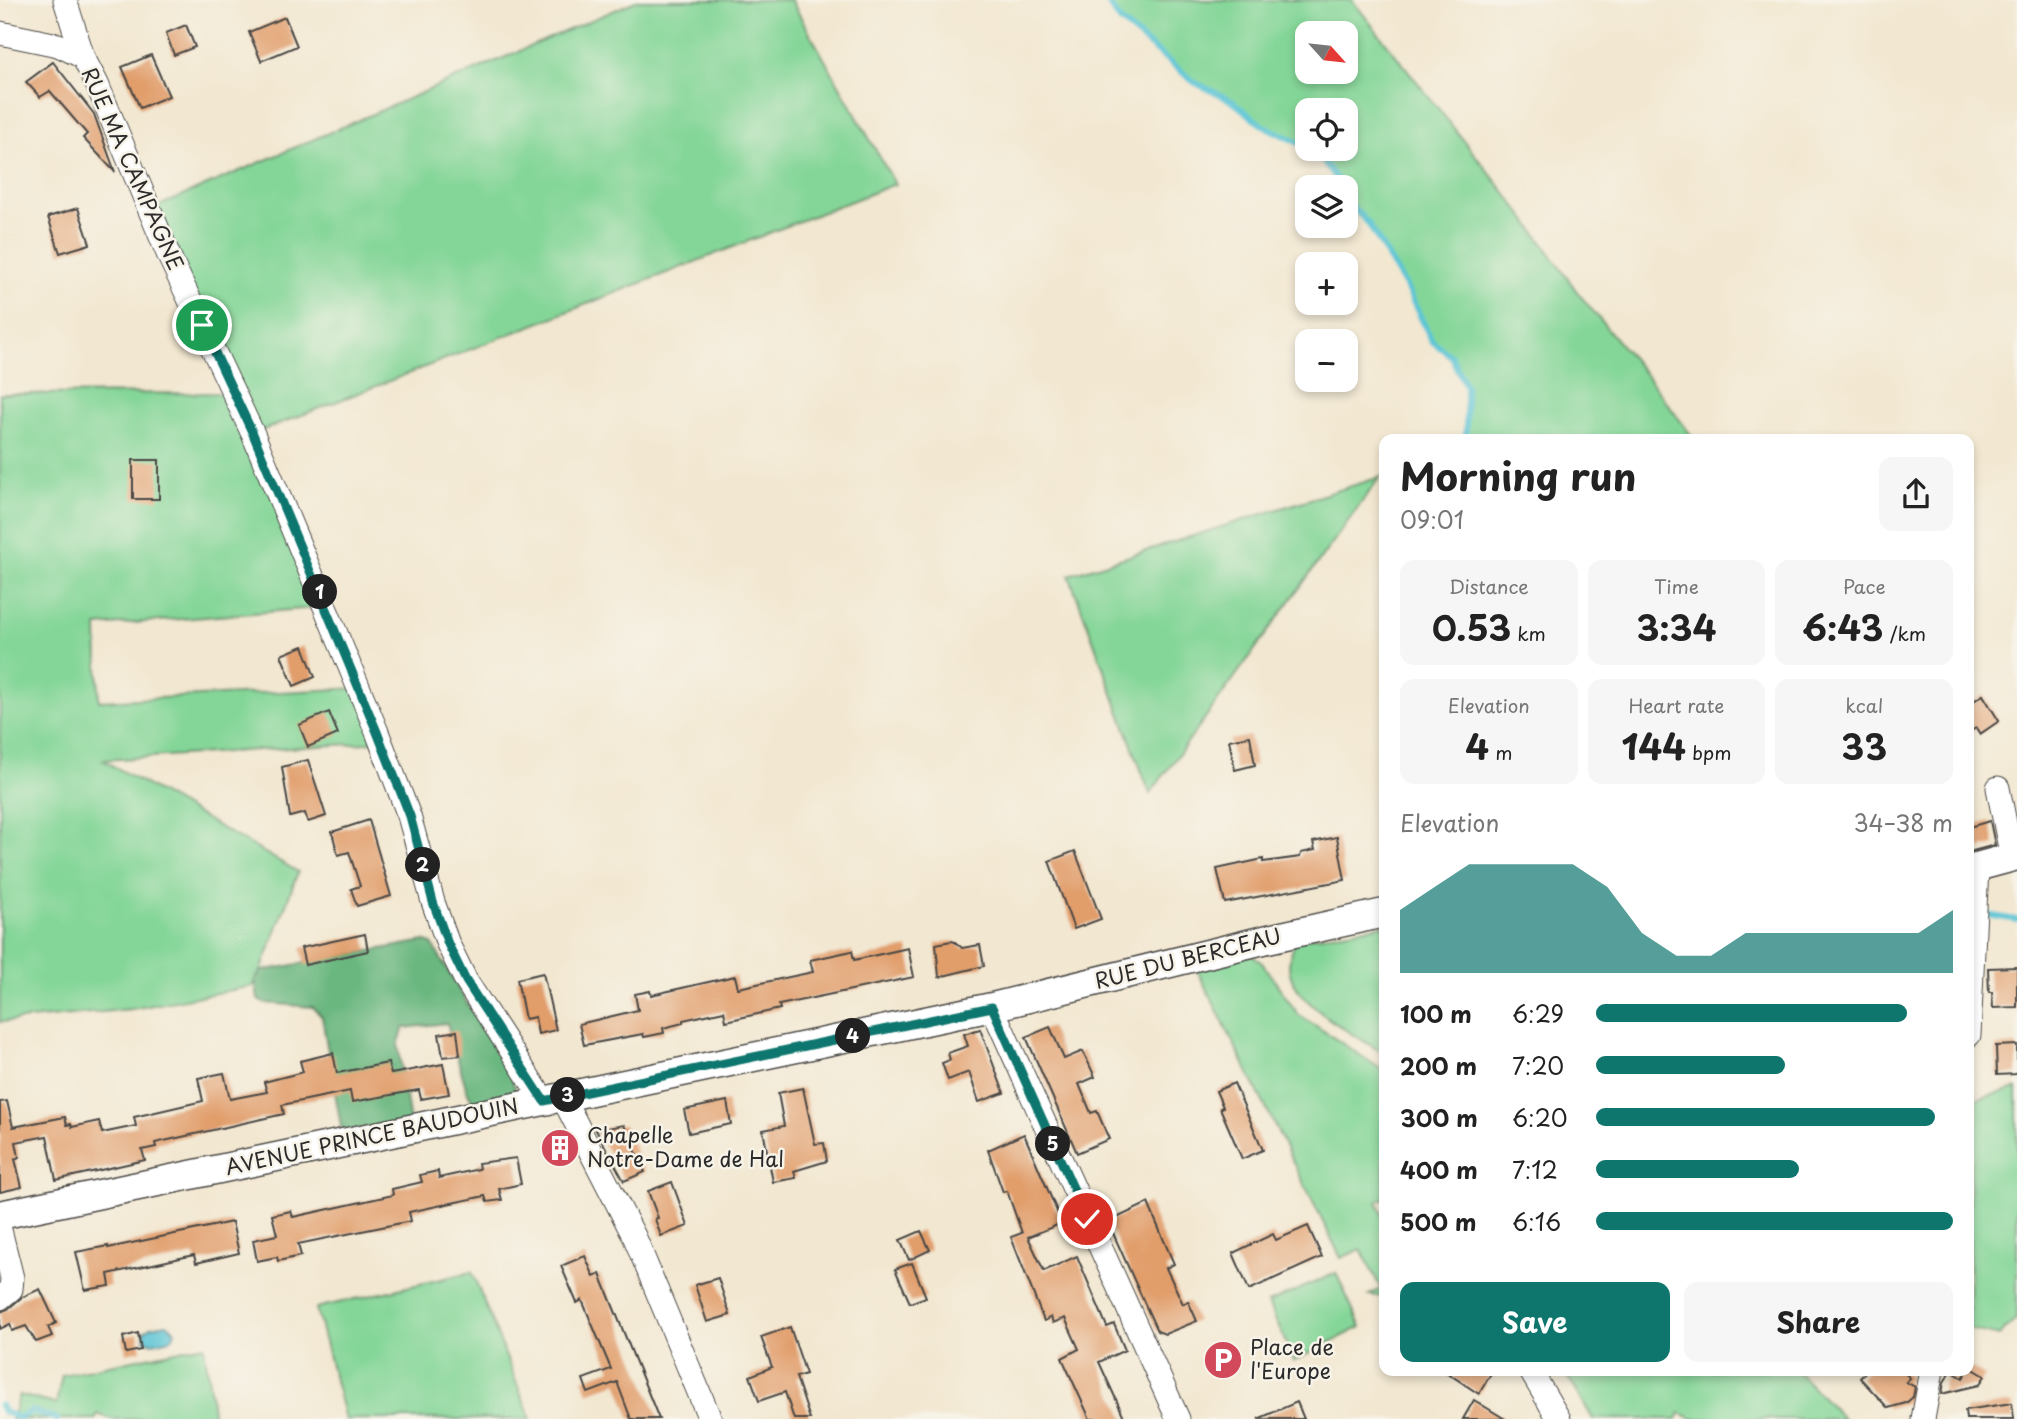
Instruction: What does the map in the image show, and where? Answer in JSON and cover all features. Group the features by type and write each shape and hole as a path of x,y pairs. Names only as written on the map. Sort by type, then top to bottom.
{"street":[{"name":"RUE MA CAMPAGNE","path":"65,0 83,57 97,84 169,256 253,434 327,607 410,816 433,902 453,956 473,993 553,1099 635,1238 710,1419"},
{"path":"0,33 58,45 83,57"},
{"path":"1974,938 1974,877 2015,857 1998,788"},
{"name":"RUE DU BERCEAU","path":"992,1007 1257,941 1379,914"},
{"path":"992,1007 1178,1419"},
{"name":"AVENUE PRINCE BAUDOUIN","path":"0,1214 992,1007"},
{"path":"0,1230 12,1278 11,1289 0,1298"},
{"path":"1534,1376 1559,1419"},
{"path":"1923,1419 1931,1376"}],"green space":[{"path":"638,0 791,0 895,184 253,434 327,607 97,626 99,701 360,688 381,740 103,760 298,872 261,971 254,986 132,1009 0,1022 0,394 234,393 149,210"},
{"path":"1106,0 1352,0 1526,219 1578,293 1650,380 1690,434 1466,434 1466,387 1451,356 1432,341 1407,289 1368,223 1358,213 1358,175 1333,175 1323,161 1358,161 1358,98 1295,98 1295,141 1262,125 1232,101 1194,82 1120,21"},
{"path":"1379,477 1150,794 1069,575"},
{"path":"1379,926 1379,1050 1342,1028 1301,993 1289,967 1296,940"},
{"path":"424,941 432,944 511,1077 518,1096 477,1108 467,1091 447,1023 404,1028 398,1045 411,1129 353,1140 341,1127 322,1017 313,1007 258,1000 255,980 261,971"},
{"path":"1249,952 1262,963 1298,1014 1379,1068 1379,1285 1361,1249 1341,1258 1194,964"},
{"path":"2017,1088 2017,1318 1999,1336 1974,1330 1974,1100"},
{"path":"472,1272 531,1419 345,1419 316,1308"},
{"path":"1336,1273 1361,1327 1294,1361 1268,1303"},
{"path":"1379,1290 1379,1296 1369,1295"},
{"path":"204,1345 214,1419 112,1419 97,1414 96,1419 12,1419 19,1395 56,1404 62,1375"},
{"path":"1568,1376 1802,1376 1843,1419 1693,1419 1680,1413 1677,1419 1593,1419"}],"water":[{"path":"167,1324 175,1331 172,1339 153,1343 145,1340 144,1332 150,1327"}],"building":[{"path":"285,17 297,46 261,61 249,32"},
{"path":"186,25 195,47 174,55 166,33"},
{"path":"151,55 169,96 140,108 122,67"},
{"path":"53,62 94,114 115,172 83,138 87,134 50,91 40,97 26,82"},
{"path":"78,208 90,244 60,253 48,217"},
{"path":"133,460 159,460 159,499 133,499"},
{"path":"303,646 315,677 294,686 281,655"},
{"path":"1983,695 1999,721 1980,734 1976,728 1974,729 1974,701"},
{"path":"329,712 338,734 308,747 299,725"},
{"path":"1250,736 1255,765 1235,770 1229,740"},
{"path":"308,760 326,816 308,822 305,813 290,817 282,767"},
{"path":"369,820 391,896 357,906 351,889 360,886 349,852 338,855 332,832"},
{"path":"1990,821 1995,845 1974,851 1974,826"},
{"path":"1337,837 1345,880 1225,903 1217,869 1263,859 1263,862 1300,857 1301,853 1315,850 1313,842"},
{"path":"1075,851 1101,919 1074,929 1049,861"},
{"path":"365,934 368,951 305,965 301,948"},
{"path":"951,941 962,948 980,945 984,966 939,977 936,944"},
{"path":"908,948 914,977 779,1005 780,1009 726,1021 724,1011 683,1020 683,1023 663,1028 664,1033 644,1037 643,1034 584,1045 579,1024 638,1010 635,994 650,991 651,995 735,976 738,988 813,972 810,960 852,951 854,960"},
{"path":"2017,967 2017,1007 1993,1008 1988,968"},
{"path":"543,973 556,1030 538,1034 535,1017 525,1019 517,979"},
{"path":"1050,1027 1064,1059 1083,1051 1095,1077 1079,1084 1091,1113 1097,1111 1109,1139 1077,1153 1026,1037"},
{"path":"980,1029 1004,1093 979,1102 969,1072 948,1080 942,1063 950,1060 948,1053 968,1046 964,1034"},
{"path":"457,1031 460,1055 443,1057 439,1034"},
{"path":"2017,1045 2017,1074 1997,1075 1996,1046"},
{"path":"333,1053 337,1073 388,1063 391,1074 443,1064 449,1094 421,1099 419,1090 352,1102 350,1091 282,1105 284,1114 155,1143 156,1147 142,1150 145,1160 56,1180 47,1136 16,1142 19,1157 15,1159 22,1187 0,1192 0,1102 7,1101 13,1127 65,1117 67,1125 71,1124 72,1127 99,1121 102,1133 136,1126 134,1117 203,1101 198,1078 224,1073 230,1099 267,1092 264,1082 303,1072 300,1061"},
{"path":"1234,1083 1263,1150 1242,1159 1220,1108 1223,1107 1216,1091"},
{"path":"803,1088 815,1144 824,1143 827,1161 794,1171 796,1178 773,1182 763,1130 784,1126 778,1093"},
{"path":"727,1101 731,1124 689,1133 684,1110"},
{"path":"624,1125 645,1172 624,1181 596,1130"},
{"path":"1024,1134 1062,1223 1028,1237 1044,1271 1077,1256 1107,1327 1114,1324 1125,1350 1099,1362 1125,1419 1090,1419 1062,1358 1079,1349 1065,1318 1053,1323 1051,1317 1044,1321 1011,1237 1022,1233 988,1150"},
{"path":"516,1158 521,1184 499,1189 502,1200 487,1202 485,1196 409,1212 411,1221 298,1244 301,1256 278,1261 277,1257 257,1261 253,1240 277,1235 272,1215 291,1211 293,1217 393,1195 392,1189 422,1182 420,1175 438,1171 439,1178 479,1169 478,1163"},
{"path":"672,1182 688,1226 661,1236 655,1219 658,1218 648,1191"},
{"path":"1148,1203 1174,1264 1166,1268 1183,1304 1188,1301 1197,1321 1165,1334 1157,1331 1108,1222"},
{"path":"232,1222 239,1253 196,1263 194,1255 108,1274 110,1286 85,1290 76,1252 108,1248"},
{"path":"1308,1226 1322,1257 1249,1290 1233,1253 1273,1234 1276,1240"},
{"path":"921,1231 930,1250 909,1260 900,1240"},
{"path":"585,1256 594,1277 600,1274 659,1419 631,1419 617,1382 588,1393 583,1379 611,1369 582,1300 577,1303 561,1266"},
{"path":"912,1263 926,1297 910,1303 895,1269"},
{"path":"718,1278 730,1315 707,1322 695,1285"},
{"path":"40,1289 56,1323 48,1327 52,1336 36,1342 26,1326 12,1331 10,1324 0,1329 0,1312"},
{"path":"790,1327 806,1374 796,1377 810,1419 794,1419 785,1392 759,1401 750,1376 772,1367 761,1337"},
{"path":"138,1333 141,1350 126,1353 123,1337"},
{"path":"1974,1369 1985,1376 1979,1385 1942,1394 1948,1376 1974,1376"},
{"path":"1452,1376 1490,1376 1479,1394"},
{"path":"1908,1376 1910,1378 1906,1382 1915,1387 1913,1397 1906,1403 1888,1408 1860,1378"},
{"path":"1474,1400 1505,1419 1463,1419"},
{"path":"1297,1402 1304,1419 1258,1419"},
{"path":"2012,1403 2014,1419 1966,1419 1965,1410"}],"waterway":[{"path":"1106,0 1120,21 1194,82 1232,101 1262,125 1295,141"},
{"path":"1323,161 1333,175"},
{"path":"1358,213 1368,223 1407,289 1432,341 1451,356 1466,387 1466,434"},
{"path":"1987,915 2017,920"},
{"path":"0,1405 3,1411 19,1418 32,1411 57,1419"}],"place":[{"name":"Chapelle Notre-Dame de Hal","path":"560,1148"},
{"name":"Place de l'Europe","path":"1223,1360"}],"route":[{"path":"202,325 253,434 377,732 410,816 433,902 453,956 466,981 544,1101 992,1007 1087,1219"}]}
